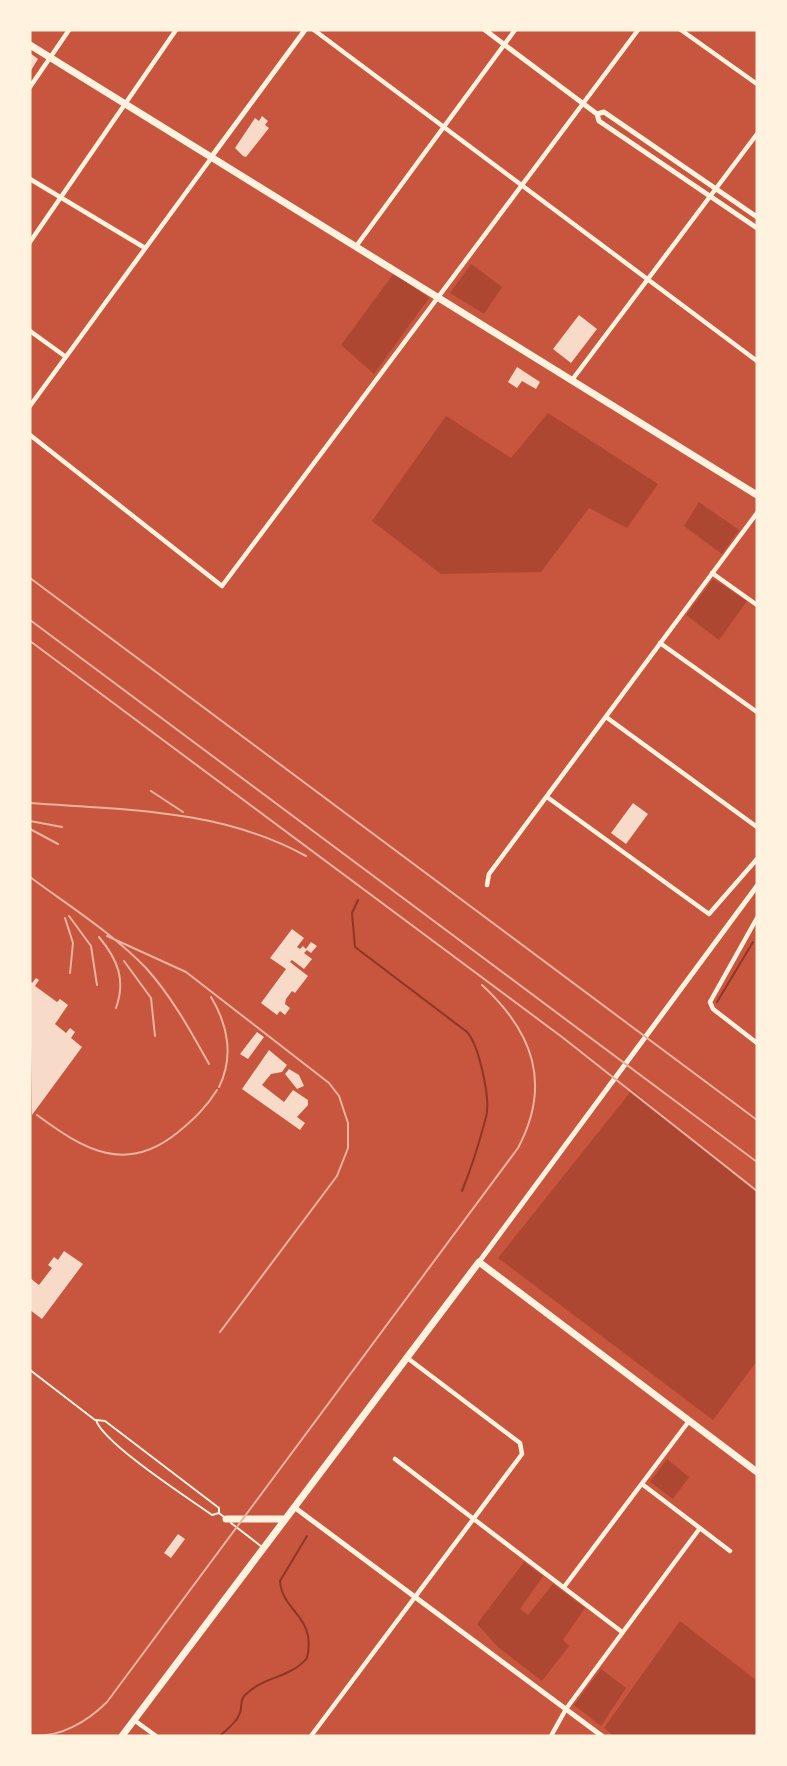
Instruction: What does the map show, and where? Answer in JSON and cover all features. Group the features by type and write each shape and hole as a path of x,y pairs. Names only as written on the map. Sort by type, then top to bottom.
{"main road":[{"path":"30,45 757,495"},
{"path":"122,1736 479,1262 757,1472"},
{"path":"226,1519 284,1519"}],"street":[{"path":"30,87 69,30"},
{"path":"30,242 176,30"},
{"path":"30,406 305,30"},
{"path":"314,30 757,361"},
{"path":"485,30 597,114 598,121 757,228"},
{"path":"357,245 515,30"},
{"path":"30,435 222,586 638,30"},
{"path":"681,30 757,84"},
{"path":"597,114 604,112 757,217"},
{"path":"572,380 757,134"},
{"path":"30,179 145,248"},
{"path":"30,331 66,357"},
{"path":"487,885 489,874 757,513"},
{"path":"712,573 757,605"},
{"path":"660,643 757,712"},
{"path":"606,717 757,827"},
{"path":"547,797 709,914 757,859"},
{"path":"479,1262 757,886"},
{"path":"757,918 710,1002 713,1009 757,1042"},
{"path":"750,930 757,935"},
{"path":"311,1736 521,1457 520,1443 406,1357"},
{"path":"565,1587 690,1421"},
{"path":"395,1459 622,1632"},
{"path":"642,1484 730,1550"},
{"path":"293,1507 603,1736"},
{"path":"551,1736 566,1709 700,1528"},
{"path":"134,1720 156,1736"}],"lane":[{"path":"30,1370 96,1420 105,1421 219,1508 219,1513 263,1548"},
{"path":"96,1420 99,1429 121,1449 212,1515 219,1513"}],"shaded area":[{"path":"471,264 502,287 484,314 450,293"},
{"path":"394,273 429,298 374,374 341,345"},
{"path":"548,413 658,484 627,528 589,508 541,572 441,574 372,521 446,416 511,458"},
{"path":"699,502 739,530 722,554 684,526"},
{"path":"713,579 747,601 719,640 686,615"},
{"path":"632,1090 757,1193 757,1361 713,1420 498,1258"},
{"path":"667,1459 689,1477 673,1499 650,1482"},
{"path":"524,1562 543,1576 520,1609 528,1615 553,1584 585,1608 563,1640 569,1646 542,1681 498,1647 477,1624"},
{"path":"680,1621 757,1681 757,1736 614,1736 604,1728"},
{"path":"601,1669 626,1688 601,1726 574,1705"}],"building":[{"path":"30,53 38,59 30,72"},
{"path":"262,116 268,121 265,125 269,128 246,157 243,156 235,148 255,118 259,121"},
{"path":"579,315 597,329 571,363 553,349"},
{"path":"517,367 540,382 536,389 522,381 517,388 508,382"},
{"path":"633,803 648,814 626,844 611,833"},
{"path":"292,929 304,938 297,947 300,949 303,946 306,949 311,942 317,946 311,953 307,950 304,953 312,959 304,969 292,960 290,962 308,976 295,993 292,991 286,999 285,1004 290,1008 285,1015 280,1011 277,1015 261,1003 286,969 270,958"},
{"path":"36,978 39,980 35,986 57,1002 60,999 68,1005 55,1024 66,1033 70,1028 75,1032 71,1038 82,1047 32,1115 30,981 32,983"},
{"path":"257,1032 264,1037 248,1059 240,1054"},
{"path":"269,1050 287,1065 282,1072 271,1074 262,1085 284,1102 293,1090 308,1100 308,1105 297,1117 305,1123 300,1130 242,1089"},
{"path":"289,1069 299,1075 304,1086 297,1089 285,1074"},
{"path":"64,1251 83,1264 42,1319 30,1310 30,1278 39,1285 52,1268 48,1265 54,1257 58,1260"},
{"path":"178,1534 185,1539 171,1558 164,1553"}],"waterway":[{"path":"358,900 352,913 355,947 467,1032 476,1048 485,1086 487,1109 462,1191"},
{"path":"717,1002 753,942"},
{"path":"220,1736 238,1718 245,1695 260,1684 293,1670 307,1658 307,1633 286,1600 280,1581 307,1536"}],"railway":[{"path":"30,578 757,1120"},
{"path":"30,620 757,1162"},
{"path":"30,641 562,1037 757,1191"},
{"path":"151,791 183,812"},
{"path":"30,803 137,810 206,820 274,841 306,856"},
{"path":"30,821 62,827"},
{"path":"30,829 58,844"},
{"path":"30,877 105,931 146,968 188,1026 209,1064"},
{"path":"69,916 91,946 97,985"},
{"path":"65,918 73,943 70,973"},
{"path":"107,936 186,972 329,1083 339,1096 348,1123 348,1148 337,1176 220,1332"},
{"path":"99,937 111,954 120,979 116,1008"},
{"path":"124,961 151,998 155,1036"},
{"path":"30,1735 52,1734 72,1727 107,1702 518,1148 534,1102 532,1060 514,1021 482,985"},
{"path":"211,997 222,1019 227,1041 228,1053 219,1087"},
{"path":"37,1115 88,1147 122,1155 140,1153 158,1146 177,1133 199,1113 217,1090"}]}
